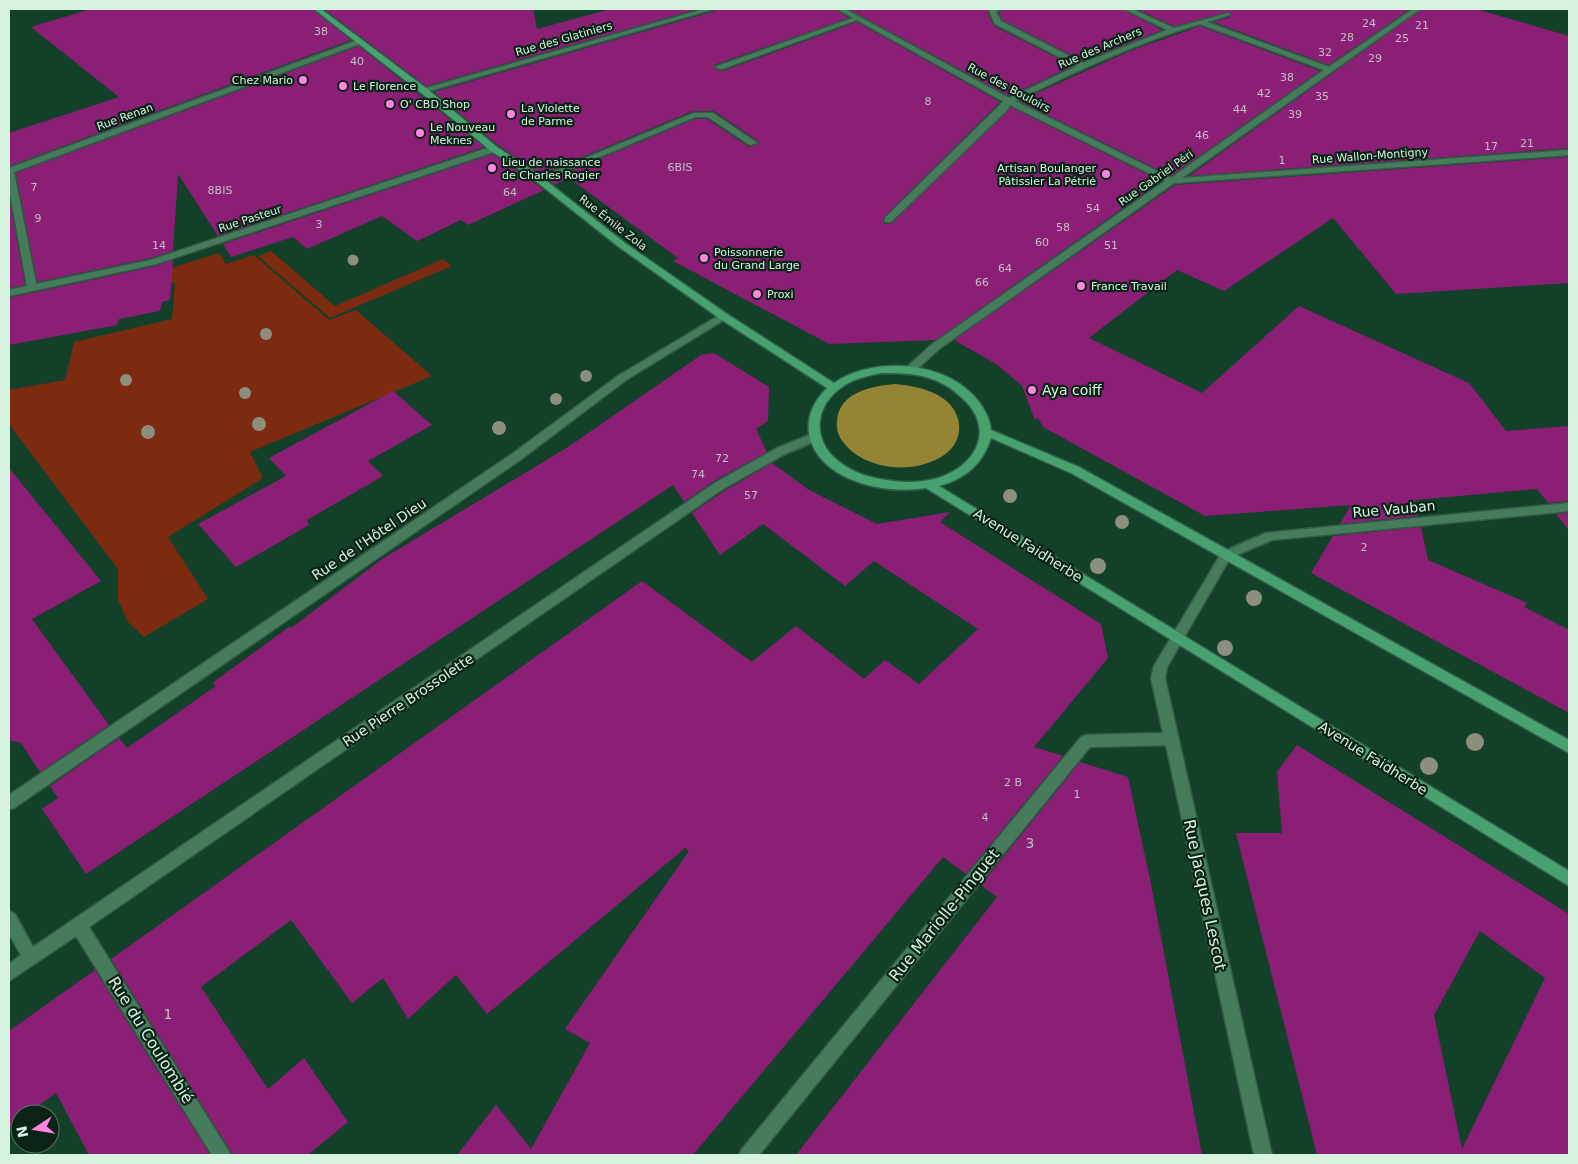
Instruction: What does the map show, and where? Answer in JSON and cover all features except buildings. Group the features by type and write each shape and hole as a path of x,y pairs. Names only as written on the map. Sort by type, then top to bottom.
{"street":[{"name":"Rue Émile Zola","path":"317,9 423,90 494,149 539,179 622,245 723,316 833,387"},
{"name":"Rue des Glatiniers","path":"423,90 711,9"},
{"name":"Rue des Bouloirs","path":"840,9 1009,101 1171,181"},
{"path":"998,9 992,11 998,22 1083,66"},
{"path":"1127,9 1174,30"},
{"name":"Rue Gabriel Péri","path":"910,370 936,347 1418,9"},
{"name":"Rue des Archers","path":"1009,101 1083,66 1174,30 1203,23 1227,14"},
{"path":"719,67 858,18"},
{"path":"1203,23 1330,70"},
{"name":"Rue Renan","path":"32,289 9,171 361,42"},
{"path":"888,220 1009,101"},
{"path":"539,179 694,115 710,115 753,143"},
{"name":"Rue Pasteur","path":"9,294 153,262 494,149"},
{"name":"Rue Wallon-Montigny","path":"1171,181 1569,152"},
{"name":"Rue de l'Hôtel Dieu","path":"9,802 516,457 622,378 723,316"},
{"path":"881,370 910,370 934,376 948,382 972,399 982,415 986,432 982,449 971,465 953,477 929,485 900,487 870,482 844,471 825,455 814,437 813,419 819,402 833,387 855,376 881,370"},
{"path":"986,432 1075,470 1569,747"},
{"name":"Rue Pierre Brossolette","path":"9,973 719,486 781,451 814,437"},
{"name":"Avenue Faidherbe","path":"929,485 1569,879"},
{"name":"Rue Vauban","path":"1226,555 1270,536 1569,507"},
{"path":"1178,638 1226,555"},
{"name":"Rue Jacques Lescot","path":"1178,638 1161,666 1158,678 1263,1155"},
{"name":"Rue Mariolle-Pinguet","path":"748,1155 1086,741 1171,739"},
{"path":"9,919 31,958"},
{"name":"Rue du Coulombié","path":"79,926 222,1155"}],"shaded area":[{"path":"271,251 335,306 443,259 452,266 330,318 258,256"},
{"path":"219,253 226,264 254,255 329,320 356,310 432,376 250,452 263,478 168,537 208,599 144,637 128,622 118,600 118,569 9,424 9,390 65,380 74,342 172,319 175,283 166,282 159,272"},
{"path":"895,384 932,392 941,397 954,410 959,424 957,439 952,448 944,455 919,465 891,467 864,459 852,452 841,440 837,424 839,411 844,403 858,392"}],"place":[{"name":"Chez Mario","path":"303,80"},
{"name":"Le Florence","path":"343,86"},
{"name":"O' CBD Shop","path":"390,104"},
{"name":"La Violette de Parme","path":"511,114"},
{"name":"Le Nouveau Meknes","path":"420,133"},
{"name":"Lieu de naissance de Charles Rogier","path":"492,168"},
{"name":"Artisan Boulanger Pâtissier La Pétriė","path":"1106,174"},
{"name":"Poissonnerie du Grand Large","path":"704,258"},
{"name":"France Travail","path":"1081,286"},
{"name":"Proxi","path":"757,294"},
{"name":"Aya coiff","path":"1032,390"}]}
